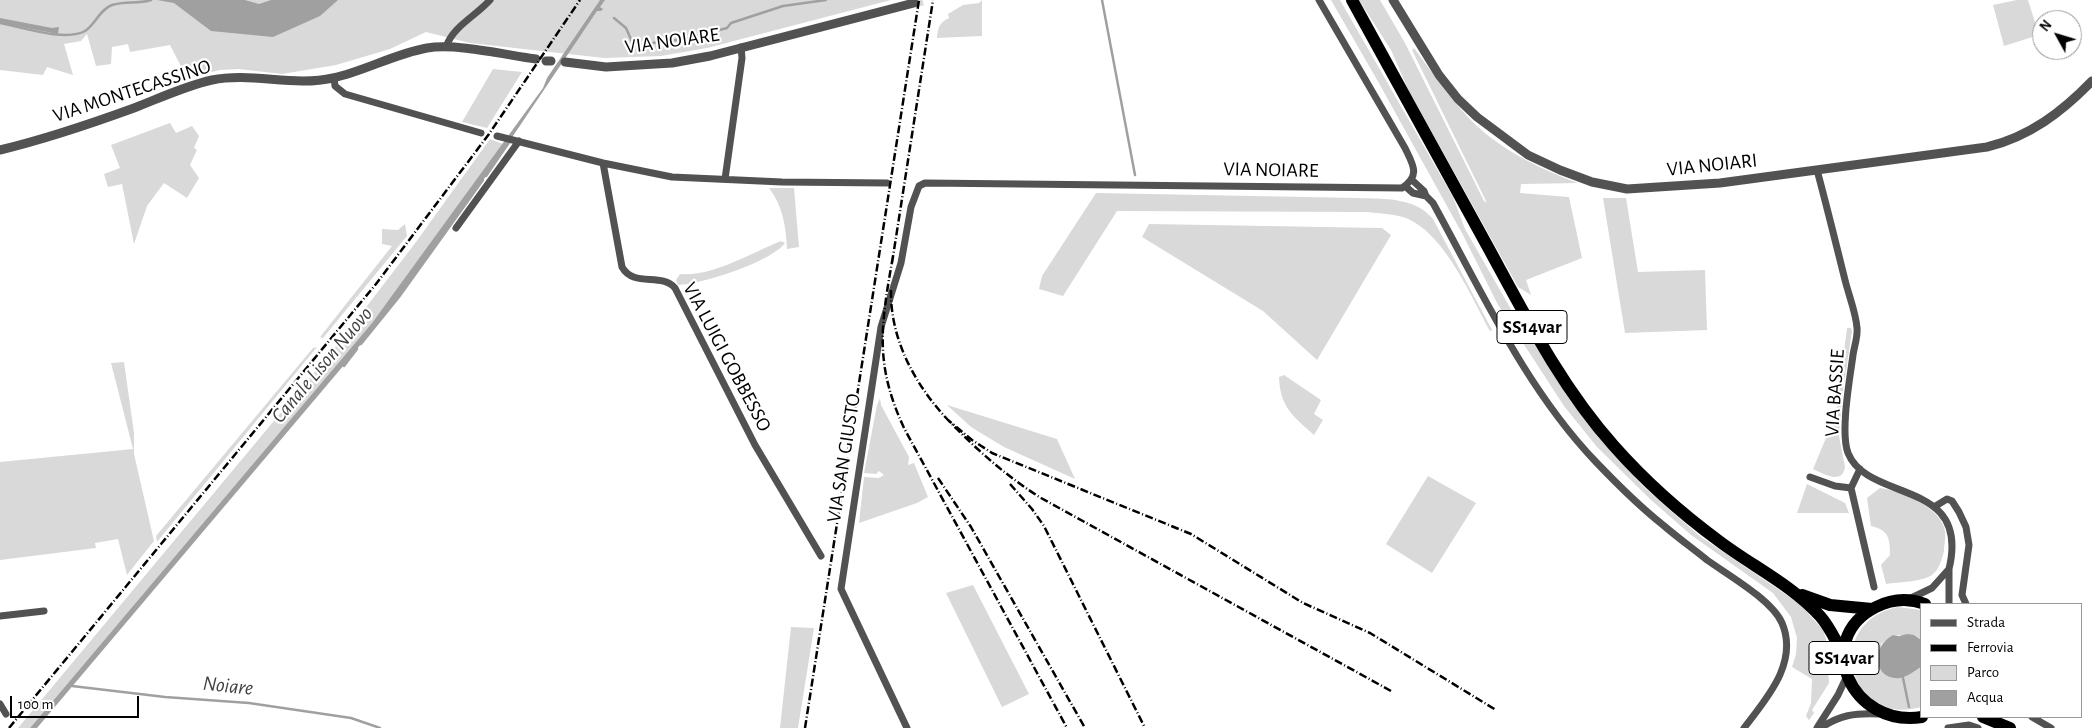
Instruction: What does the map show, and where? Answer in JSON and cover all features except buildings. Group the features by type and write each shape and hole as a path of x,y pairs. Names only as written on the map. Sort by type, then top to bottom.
{"highway":[{"name":"SS14var","path":"1352,0 1510,288 1550,358 1581,406 1614,447 1666,499 1721,543 1790,590 1821,617 1844,654"},
{"name":"SS14var","path":"1790,590 1830,605 1872,609"},
{"name":"SS14var","path":"1920,603 1907,600 1889,602 1872,609 1852,629 1844,654 1846,678 1858,699 1878,714 1901,720 1920,717"},
{"path":"1985,718 2010,728"},
{"path":"2002,718 2015,728"}],"street":[{"path":"490,0 457,29 446,47 536,59"},
{"path":"1319,0 1414,166 1412,180 1405,186 1413,193 1426,196"},
{"name":"VIA NOIARI","path":"1392,0 1438,75 1458,99 1502,137 1528,155 1560,170 1586,180 1627,189 1720,184 1960,152 2007,142 2030,132 2055,115 2092,81"},
{"path":"741,47 914,3"},
{"name":"VIA MONTECASSINO","path":"0,150 92,123 170,92 215,79 237,78 305,82 334,78 397,56 426,49 446,47"},
{"name":"VIA NOIARE","path":"565,62 606,67 654,64 710,56 741,47 742,58 725,179"},
{"path":"334,78 335,86 345,94 481,133"},
{"path":"497,136 603,163 695,180 888,183"},
{"path":"456,228 517,141"},
{"name":"VIA LUIGI GOBBESSO","path":"603,163 622,267 625,272 635,278 667,282 674,288 755,445 821,556"},
{"name":"VIA BASSIE","path":"1817,170 1857,329 1849,383 1845,435 1848,453 1860,469"},
{"path":"1412,180 1433,203 1521,363 1552,407 1595,461 1661,523 1750,590 1782,622 1786,642 1784,666 1774,688 1744,728"},
{"name":"VIA NOIARE","path":"921,184 1389,189 1405,186"},
{"name":"VIA SAN GIUSTO","path":"907,728 841,589 881,327 901,263 911,207 917,189 921,184"},
{"path":"1874,587 1850,488 1860,469 1925,500 1934,507 1948,526 1952,541 1949,569 1949,603"},
{"path":"1810,477 1836,486 1850,488"},
{"path":"1934,507 1947,499 1952,501 1966,528 1969,546 1962,596 1966,603"},
{"path":"1907,600 1932,588 1949,569"},
{"path":"0,616 44,612"},
{"path":"1819,728 1846,678"},
{"path":"0,704 6,714"},
{"path":"1819,728 1840,716 1857,713 1878,714"},
{"path":"2034,718 2051,728"},
{"path":"1948,728 1969,725 1978,728"}],"green space":[{"path":"0,0 891,0 707,48 661,56 604,58 470,43 426,32 390,49 336,65 282,74 239,69 220,70 187,78 170,45 130,52 128,44 112,47 111,64 96,66 87,34 81,41 64,44 73,75 47,67 43,75 0,70"},
{"path":"982,0 982,36 937,38 940,26 949,18 948,14 963,5 979,3"},
{"path":"1331,0 1340,0 1453,197 1465,229 1516,318 1529,334 1566,394 1597,436 1642,485 1701,537 1800,604 1823,630 1826,639 1829,683 1812,710 1814,713 1809,720 1806,716 1811,703 1812,679 1792,667 1796,654 1797,638 1791,617 1773,593 1691,535 1650,499 1597,447 1564,406 1497,303 1463,235"},
{"path":"1359,0 1380,0 1405,43 1484,201 1487,203 1412,50 1414,48 1459,107 1478,127 1518,156 1578,183 1521,184 1520,193 1569,197 1582,258 1526,280 1531,295 1518,287 1408,89 1391,50"},
{"path":"2017,0 2028,0 2032,13 2032,37 2004,46 1993,5"},
{"path":"493,69 522,72 487,128 462,122"},
{"path":"170,123 176,133 192,126 199,136 194,148 197,150 190,165 199,178 187,198 164,183 147,206 134,244 122,184 108,187 104,174 120,168 111,145"},
{"path":"490,139 503,144 372,323 30,728 18,728 338,344 416,242"},
{"path":"769,188 794,188 799,247 787,249 783,217 778,202"},
{"path":"1096,193 1378,199 1408,203 1426,212 1433,219 1492,330 1490,331 1465,283 1431,235 1417,224 1403,217 1389,214 1365,212 1117,211 1063,296 1039,289 1042,276"},
{"path":"1603,198 1626,198 1638,272 1705,270 1707,330 1625,333"},
{"path":"405,224 407,236 323,338 320,337 392,246 382,244 382,229 398,230"},
{"path":"1149,224 1382,228 1391,235 1317,360 1263,311 1142,237"},
{"path":"781,241 785,243 777,250 735,271 689,284 678,285 676,280 680,274 705,272 718,268"},
{"path":"1847,328 1851,328 1852,331 1842,397 1839,436 1845,467 1840,476 1832,477 1813,469 1836,414"},
{"path":"317,347 157,542 156,536 313,348"},
{"path":"124,362 134,433 134,454 154,541 127,575 118,539 95,543 96,548 0,560 0,462 133,449 111,363"},
{"path":"1284,375 1321,400 1314,414 1323,420 1314,435 1294,416 1285,404 1279,377"},
{"path":"880,398 881,405 909,457 908,465 914,463 928,497 917,503 859,523 864,477 879,478 884,475 879,471 876,474 864,473"},
{"path":"947,405 1057,439 1075,479 1004,447 971,427"},
{"path":"1428,476 1476,503 1432,573 1386,544"},
{"path":"1807,484 1845,503 1849,513 1797,513"},
{"path":"1880,488 1919,502 1942,522 1945,531 1944,551 1938,567 1932,575 1916,580 1886,584 1881,565 1890,555 1890,544 1882,530 1871,526 1867,498"},
{"path":"973,585 1029,694 1002,707 946,593"},
{"path":"1898,607 1920,610 1920,639 1914,635 1893,635 1881,644 1882,670 1888,674 1901,677 1920,668 1920,707 1896,709 1876,702 1862,689 1854,671 1852,651 1859,632 1874,617"},
{"path":"791,627 814,628 798,728 780,728"}],"water":[{"path":"157,0 245,0 259,4 271,0 338,0 320,16 273,37 211,31 174,3"},
{"path":"600,0 605,0 600,7 603,9 597,11 480,185 399,297 344,365 37,728 30,728 372,323 543,88 547,78"},
{"path":"0,18 52,28 59,27 58,34 0,23"},
{"path":"1893,635 1914,635 1920,639 1920,668 1900,678 1892,678 1880,669 1878,655 1885,641"}],"waterway":[{"path":"0,23 55,34 77,34 89,28 104,10 112,5 151,0"},
{"path":"614,18 626,28 633,44 636,45 685,39 727,28 731,23 783,6 826,0"},
{"path":"1102,0 1135,175"},
{"name":"Canale Lison Nuovo","path":"486,176 510,141"},
{"name":"Canale Lison Nuovo","path":"361,344 399,297 483,180"},
{"name":"Canale Lison Nuovo","path":"344,366 357,349"},
{"path":"1903,678 1909,707"},
{"name":"Noiare","path":"72,686 165,697 249,703 351,718 380,728"}],"tunnel":[{"path":"914,3 926,0"}],"railway":[{"path":"9,728 376,284 489,134 580,0"},
{"path":"805,728 919,0"},
{"path":"892,263 933,0"},
{"path":"893,256 885,303 883,344 884,363 894,405 904,428 1067,728"},
{"path":"891,290 895,326 907,360 925,392 948,420"},
{"path":"1391,691 1041,498 992,462 948,420 972,440 992,453 1191,534 1303,603 1370,633 1496,710"},
{"path":"938,478 971,527 1085,728"},
{"path":"1010,484 1044,526 1145,728"}]}
